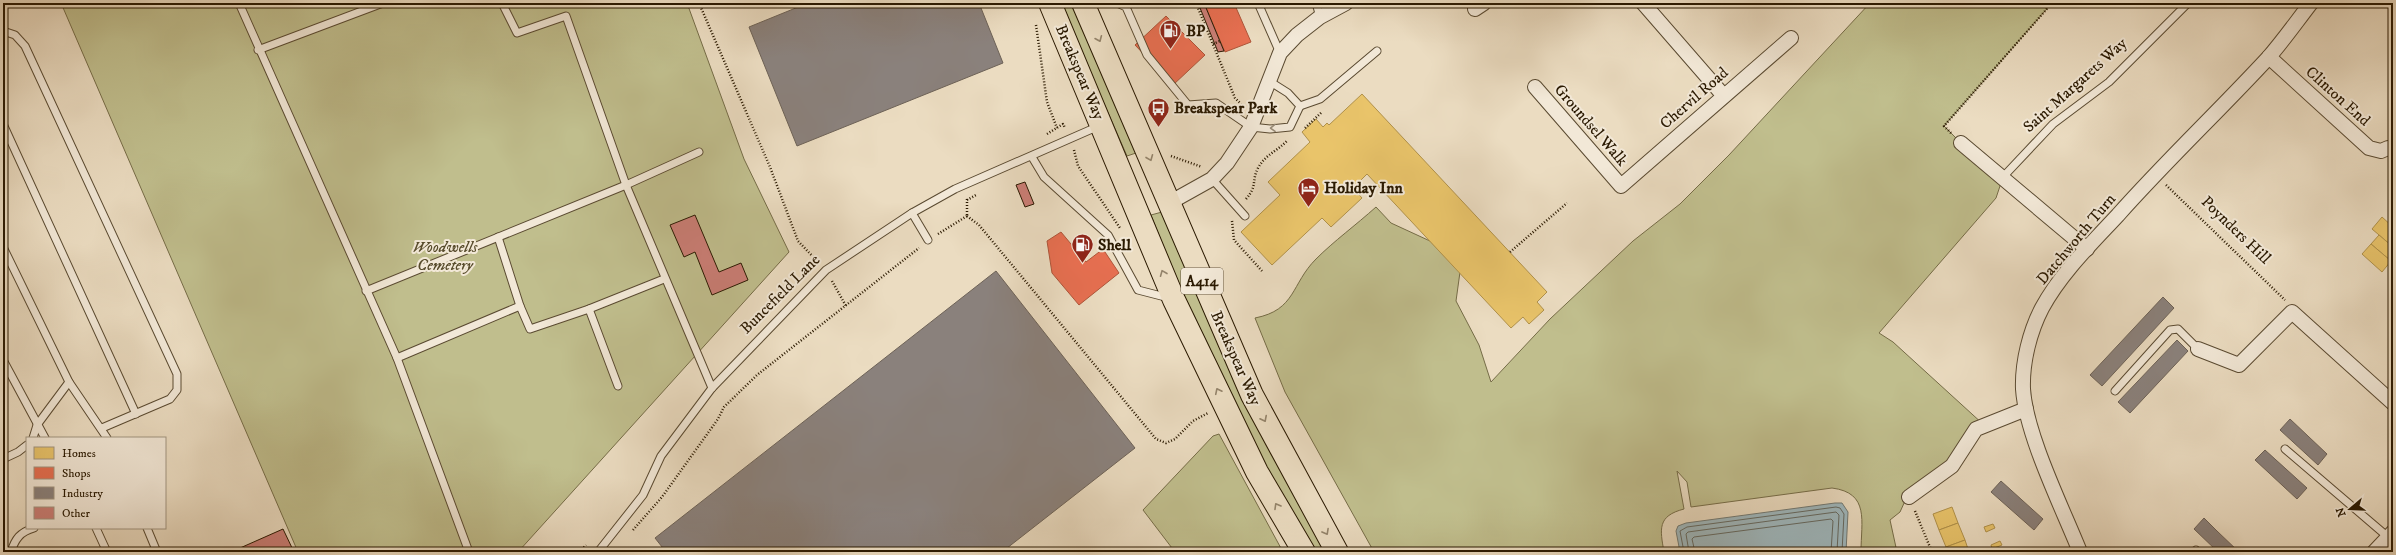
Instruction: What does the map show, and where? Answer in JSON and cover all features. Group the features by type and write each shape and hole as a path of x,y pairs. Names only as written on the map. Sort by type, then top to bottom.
{"main road":[{"name":"Breakspear Way","path":"1050,3 1103,125 1174,300 1257,472 1304,552"},
{"name":"Breakspear Way","path":"1084,3 1252,395 1338,552"}],"street":[{"path":"1169,203 1215,176 1231,158 1251,127 1280,52 1320,17 1346,3"},
{"path":"1643,3 1723,95"},
{"name":"Datchworth Turn","path":"2080,552 2041,454 2026,409 2023,389 2024,369 2026,352 2034,328 2042,309 2054,288 2087,249 2154,174 2269,57 2311,3"},
{"name":"Chervil Road","path":"1621,186 1723,95 1791,38"},
{"name":"Clinton End","path":"2269,57 2369,148 2381,150 2388,148"},
{"name":"Groundsel Walk","path":"1535,87 1621,186"},
{"path":"1962,144 2004,177 2087,249"},
{"path":"2198,349 2239,365 2292,312 2393,403"},
{"path":"1909,497 1952,466 1976,429 2026,409"},
{"path":"2374,552 2391,534"}],"lane":[{"path":"239,3 258,50 397,358 469,552"},
{"path":"258,50 383,3"},
{"path":"502,3 517,33 566,16 626,185 664,279 712,388"},
{"path":"1117,3 1129,5 1147,55 1188,105 1216,103 1251,127 1270,129 1290,127 1300,106 1320,99 1377,51"},
{"path":"1258,3 1280,52"},
{"path":"1316,3 1320,17"},
{"name":"Saint Margarets Way","path":"2004,177 2053,124 2109,82 2188,3"},
{"path":"3,31 15,35 25,46 177,374 177,390 170,399 102,428"},
{"path":"1269,81 1288,93 1300,106"},
{"path":"3,124 136,414"},
{"name":"Buncefield Lane","path":"598,552 643,495 661,456 712,388 826,270 912,213 994,171 1032,157 1103,125"},
{"path":"366,291 626,185 699,152"},
{"path":"1032,157 1044,177 1108,235 1138,290 1174,300"},
{"path":"1215,176 1245,216"},
{"path":"912,213 928,240"},
{"path":"498,237 520,306 530,329 589,309 664,279"},
{"path":"3,246 69,382 102,428 106,437"},
{"path":"397,358 520,306"},
{"path":"589,309 618,386"},
{"path":"2115,391 2170,330 2178,329 2198,349"},
{"path":"3,360 44,437"},
{"path":"33,437 37,425 69,382"},
{"path":"3,459 18,452 26,445"},
{"path":"2285,449 2391,534"},
{"path":"11,552 15,539 26,530 30,529"},
{"path":"96,529 107,552"},
{"path":"147,529 157,552"}],"path":[{"path":"699,3 770,167 798,241 826,270 846,306"},
{"path":"1196,3 1235,98 1246,108 1258,111"},
{"path":"1962,144 1944,126 2052,3"},
{"path":"1036,21 1047,102 1057,128"},
{"path":"1213,44 1220,41"},
{"path":"1262,271 1232,236 1232,217 1238,207 1254,190 1254,178 1265,157 1287,140 1287,128"},
{"path":"1074,150 1078,166 1112,215"},
{"path":"1169,154 1215,176"},
{"name":"Poynders Hill","path":"2154,174 2287,302 2292,312"},
{"path":"967,200 967,216"},
{"path":"1510,252 1567,203"},
{"path":"631,533 662,497 718,419 724,407 757,375 928,240 967,216"},
{"path":"967,216 979,225 1156,439 1166,443 1176,439 1193,421 1209,412"},
{"path":"1909,497 1932,552"}],"green space":[{"name":"Woodwells Cemetery","path":"61,3 687,3 744,159 789,252 518,552 298,552"},
{"path":"1060,3 1073,3 1136,153 1127,156"},
{"path":"1870,3 2052,3 1944,126 1962,144 2003,177 1996,198 1879,333 1893,342 1984,425 1905,501 1900,512 1890,520 1897,552 1861,552 1861,510 1858,502 1853,496 1844,491 1832,488 1691,507 1687,482 1677,471 1684,509 1669,515 1662,524 1661,530 1664,552 1374,552 1285,392 1255,318 1278,309 1286,302 1292,295 1308,268 1316,259 1376,207 1391,223 1430,241 1460,272 1456,301 1479,345 1491,382 1550,319 1633,241 1680,204 1729,155"},
{"path":"1162,212 1330,552 1316,552 1269,471 1226,388 1186,302 1151,215"},
{"path":"1219,434 1283,552 1175,552 1143,510 1213,436"}],"water":[{"path":"1842,503 1848,512 1846,552 1680,552 1676,531 1678,526 1686,523"}],"building: Homes":[{"name":"Holiday Inn","path":"1362,94 1547,292 1537,302 1544,310 1529,324 1523,317 1511,328 1367,174 1353,188 1362,198 1331,227 1322,218 1272,265 1241,232 1280,195 1268,182 1310,142 1302,132 1316,119 1323,127 1327,123 1329,125"},
{"path":"2382,217 2393,227 2392,246 2372,229"},
{"path":"2379,235 2393,247 2393,259 2391,261 2371,244"},
{"path":"2371,244 2391,261 2382,272 2362,254"},
{"path":"1952,507 1958,523 1939,530 1933,514"},
{"path":"1958,523 1965,540 1946,547 1939,530"},
{"path":"1993,524 1995,528 1986,532 1984,527"},
{"path":"1965,540 1969,552 1948,552 1946,547"},
{"path":"2000,541 2002,545 1992,549 1991,545"}],"building: Shops":[{"path":"1204,3 1234,3 1251,42 1225,52"},
{"path":"1166,16 1205,55 1173,85 1135,45"},
{"path":"1061,232 1086,262 1103,249 1119,273 1079,305 1052,273 1047,241"}],"building: Industry":[{"path":"808,3 979,3 1003,63 797,146 749,27"},
{"path":"996,271 1135,448 1002,552 666,552 655,538"},
{"path":"2163,297 2174,308 2102,386 2090,375"},
{"path":"2177,340 2188,351 2130,413 2118,402"},
{"path":"2290,419 2327,454 2318,465 2280,430"},
{"path":"2265,450 2307,488 2297,499 2255,460"},
{"path":"2001,481 2043,519 2034,530 1991,492"},
{"path":"2204,518 2239,552 2218,552 2194,529"}],"building: Other":[{"path":"1198,3 1204,3 1224,51 1218,52"},
{"path":"1025,182 1034,204 1025,207 1016,185"},
{"path":"695,215 719,272 741,263 748,280 712,295 695,252 684,257 670,225"},
{"path":"283,529 294,552 231,552"}],"place":[{"name":"BP","path":"1171,50"},
{"name":"Breakspear Park","path":"1159,128"},
{"name":"Holiday Inn","path":"1309,208"},
{"name":"Shell","path":"1083,264"}]}
